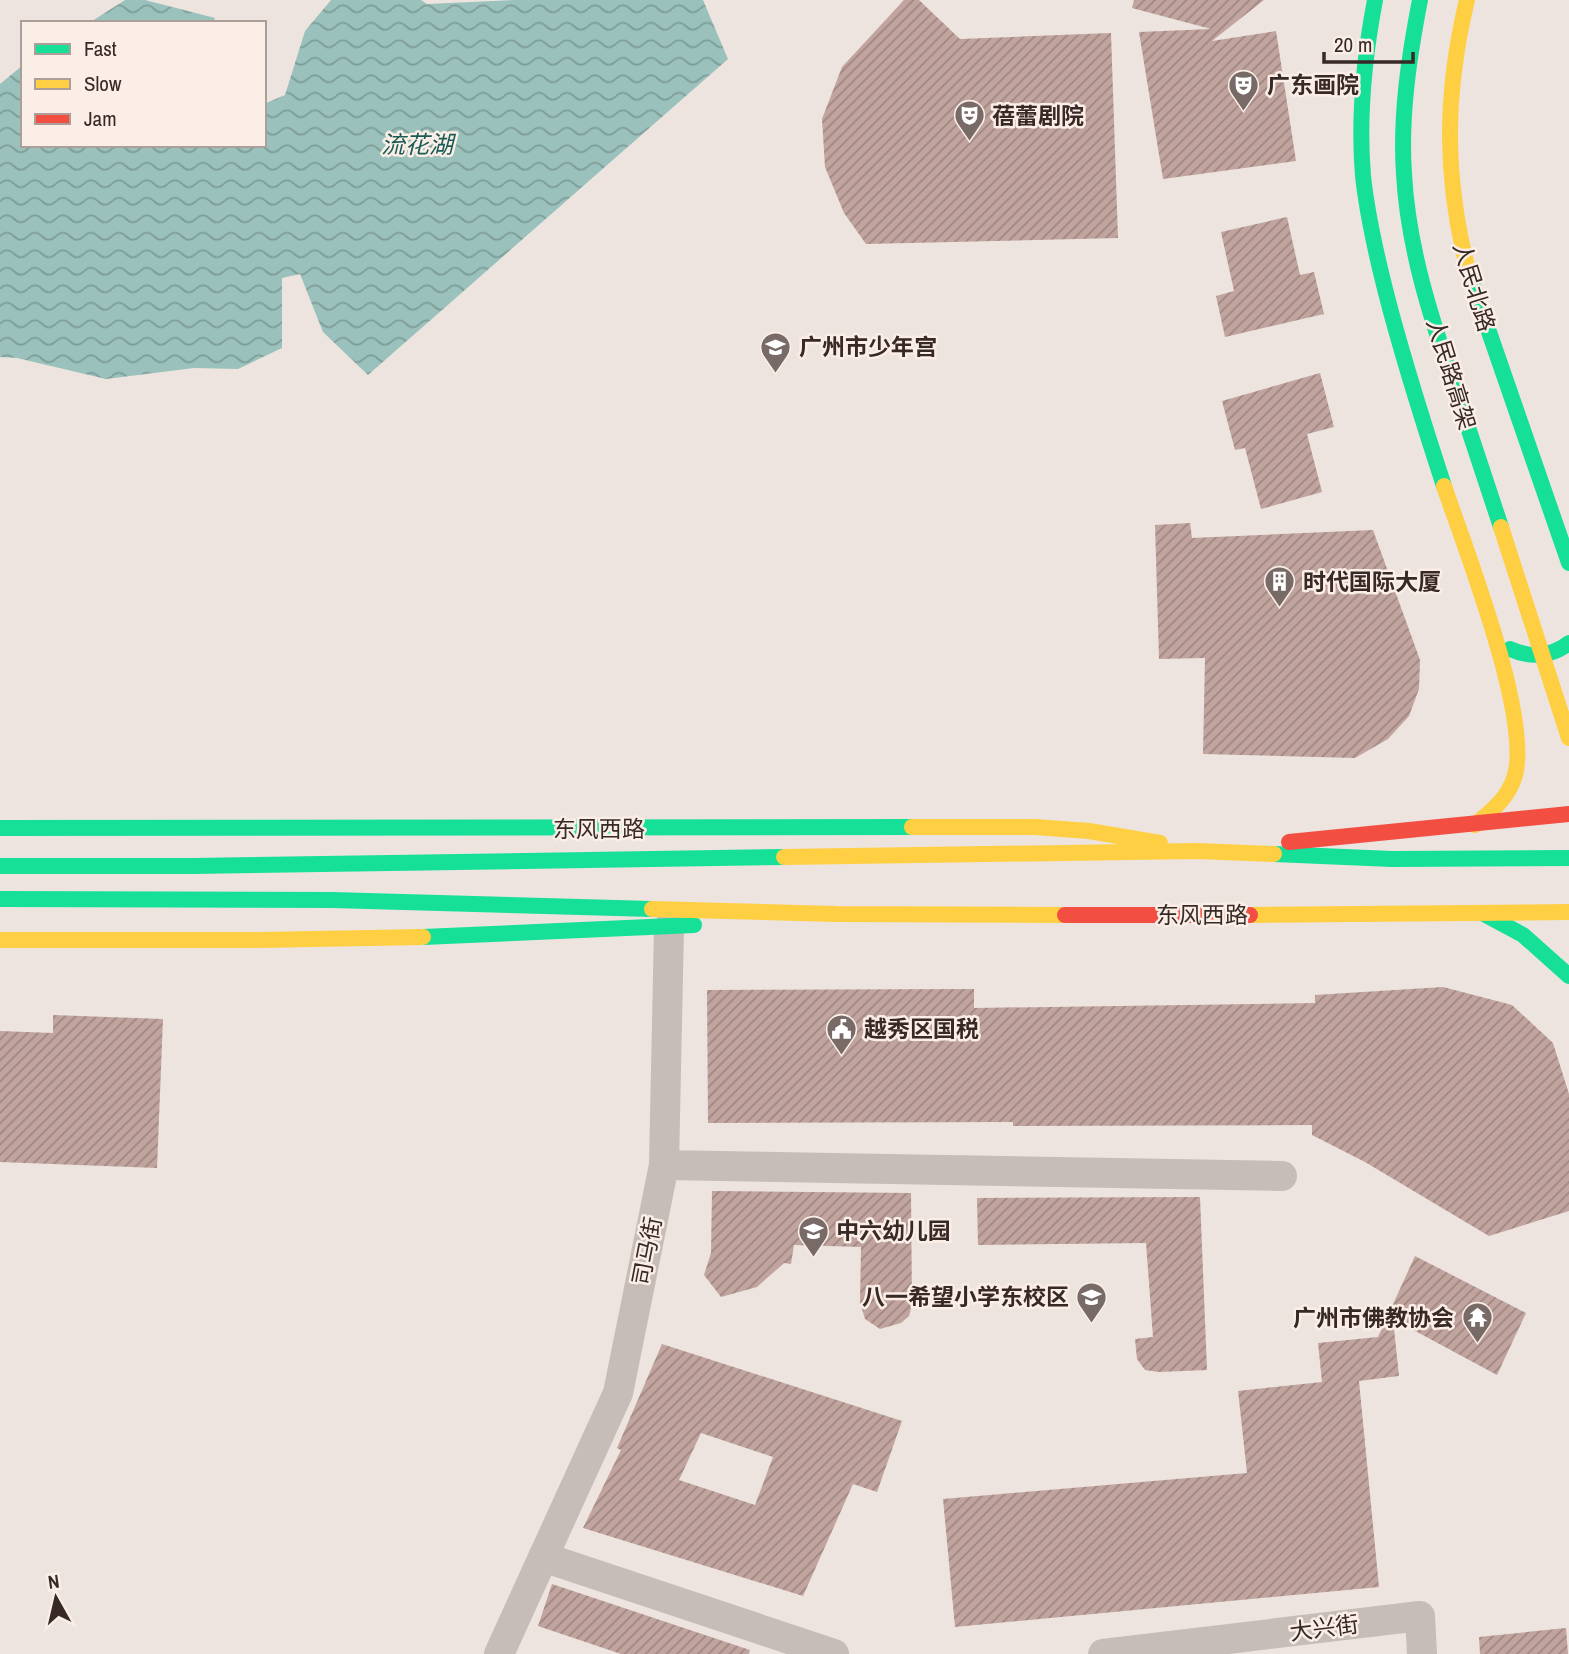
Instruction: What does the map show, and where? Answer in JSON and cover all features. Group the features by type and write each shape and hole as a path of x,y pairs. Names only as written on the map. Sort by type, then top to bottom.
{"main road":[{"path":"1375,0 1365,54 1361,116 1368,215 1414,397 1515,710 1518,749 1514,780 1499,804 1475,825"},
{"name":"人民路高架","path":"1420,0 1407,78 1403,155 1412,240 1462,409 1569,738"},
{"name":"人民北路","path":"1467,0 1450,90 1448,166 1458,239 1569,563"},
{"path":"1486,614 1495,635 1503,645 1521,655 1551,653 1569,643"},
{"path":"1197,850 1569,814"},
{"name":"东风西路","path":"0,828 1035,827 1126,835 1197,850"},
{"name":"东风西路","path":"0,866 1197,850 1353,858 1569,858"},
{"name":"东风西路","path":"0,899 332,900 836,914 1569,912"},
{"name":"东风西路","path":"0,940 186,942 395,937 669,927 836,914"},
{"path":"1484,914 1523,935 1569,976"}],"street":[{"name":"司马街","path":"499,1654 618,1393 664,1165 669,927"},
{"path":"664,1165 1282,1176"},
{"path":"543,1558 834,1654"},
{"name":"大兴街","path":"1103,1654 1420,1616 1422,1654"}],"water":[{"path":"125,0 145,0 215,18 214,21 92,21"},
{"name":"流花湖","path":"331,0 421,0 427,4 515,0 703,0 728,59 368,375 323,332 300,274 282,278 282,348 238,369 194,368 106,379 17,358 0,357 0,84 21,67 21,147 266,147 266,103 285,95 305,31"}],"building":[{"name":"蓓蕾剧院","path":"904,0 919,0 960,39 1111,33 1118,238 866,244 844,213 825,167 822,119 842,67"},
{"path":"1134,0 1264,0 1212,41 1276,31 1296,161 1163,179 1139,32 1211,29 1132,8"},
{"path":"1287,217 1300,275 1314,272 1324,314 1225,337 1216,296 1234,291 1221,232"},
{"path":"1320,373 1334,427 1307,434 1322,492 1261,509 1245,448 1235,450 1222,401"},
{"name":"时代国际大厦","path":"1190,523 1192,538 1373,530 1420,660 1419,689 1409,716 1388,739 1355,758 1203,754 1205,658 1159,659 1155,525"},
{"path":"1443,987 1512,1005 1553,1043 1569,1094 1569,1211 1489,1236 1365,1162 1312,1135 1312,1125 708,1123 707,990 974,989 974,1008 1315,1003 1315,995"},
{"path":"53,1015 163,1019 157,1168 0,1162 0,1031 53,1033"},
{"path":"712,1191 911,1193 912,1305 909,1316 901,1323 880,1329 865,1319 860,1302 861,1247 794,1245 791,1264 784,1263 757,1287 721,1297 704,1275 711,1253"},
{"path":"1200,1197 1207,1370 1145,1370 1137,1359 1135,1339 1153,1337 1146,1243 978,1245 977,1198"},
{"path":"1415,1256 1526,1313 1497,1375 1393,1319 1399,1376 1359,1381 1379,1587 955,1627 943,1499 1247,1473 1238,1391 1322,1382 1318,1343 1378,1337"},
{"path":"662,1344 902,1421 877,1492 853,1484 803,1596 583,1528 621,1450 617,1448","holes":["701,1433 773,1457 755,1505 679,1480"]},
{"path":"552,1584 750,1650 749,1654 621,1654 538,1626"},
{"path":"1566,1628 1568,1654 1480,1654 1479,1637"}],"traffic: fast":[{"path":"1375,0 1365,65 1362,109 1365,193 1391,312 1444,486"},
{"path":"1420,0 1409,65 1403,130 1410,230 1430,311 1501,527"},
{"path":"1469,274 1569,563"},
{"path":"1510,649 1540,655 1569,643"},
{"path":"0,828 912,827"},
{"path":"1274,854 1392,859 1569,858"},
{"path":"0,866 192,866 784,857"},
{"path":"0,899 332,900 652,909"},
{"path":"1484,914 1523,935 1569,976"},
{"path":"423,937 694,925"}],"traffic: slow":[{"path":"1467,0 1454,70 1450,137 1455,205 1469,274"},
{"path":"1444,486 1495,636 1515,721 1517,755 1513,781 1502,800 1475,825"},
{"path":"1501,527 1569,738"},
{"path":"912,827 1035,827 1089,831 1160,843"},
{"path":"784,857 1197,851 1274,854"},
{"path":"652,909 836,914 1065,915"},
{"path":"1250,915 1569,912"},
{"path":"0,940 423,937"}],"traffic: jam":[{"path":"1289,842 1569,814"},
{"path":"1065,915 1250,915"}],"place":[{"name":"广东画院","path":"1244,112"},
{"name":"蓓蕾剧院","path":"969,143"},
{"name":"广州市少年宫","path":"776,374"},
{"name":"时代国际大厦","path":"1280,609"},
{"name":"越秀区国税","path":"841,1056"},
{"name":"中六幼儿园","path":"813,1258"},
{"name":"八一希望小学东校区","path":"1092,1324"},
{"name":"广州市佛教协会","path":"1477,1345"}]}
